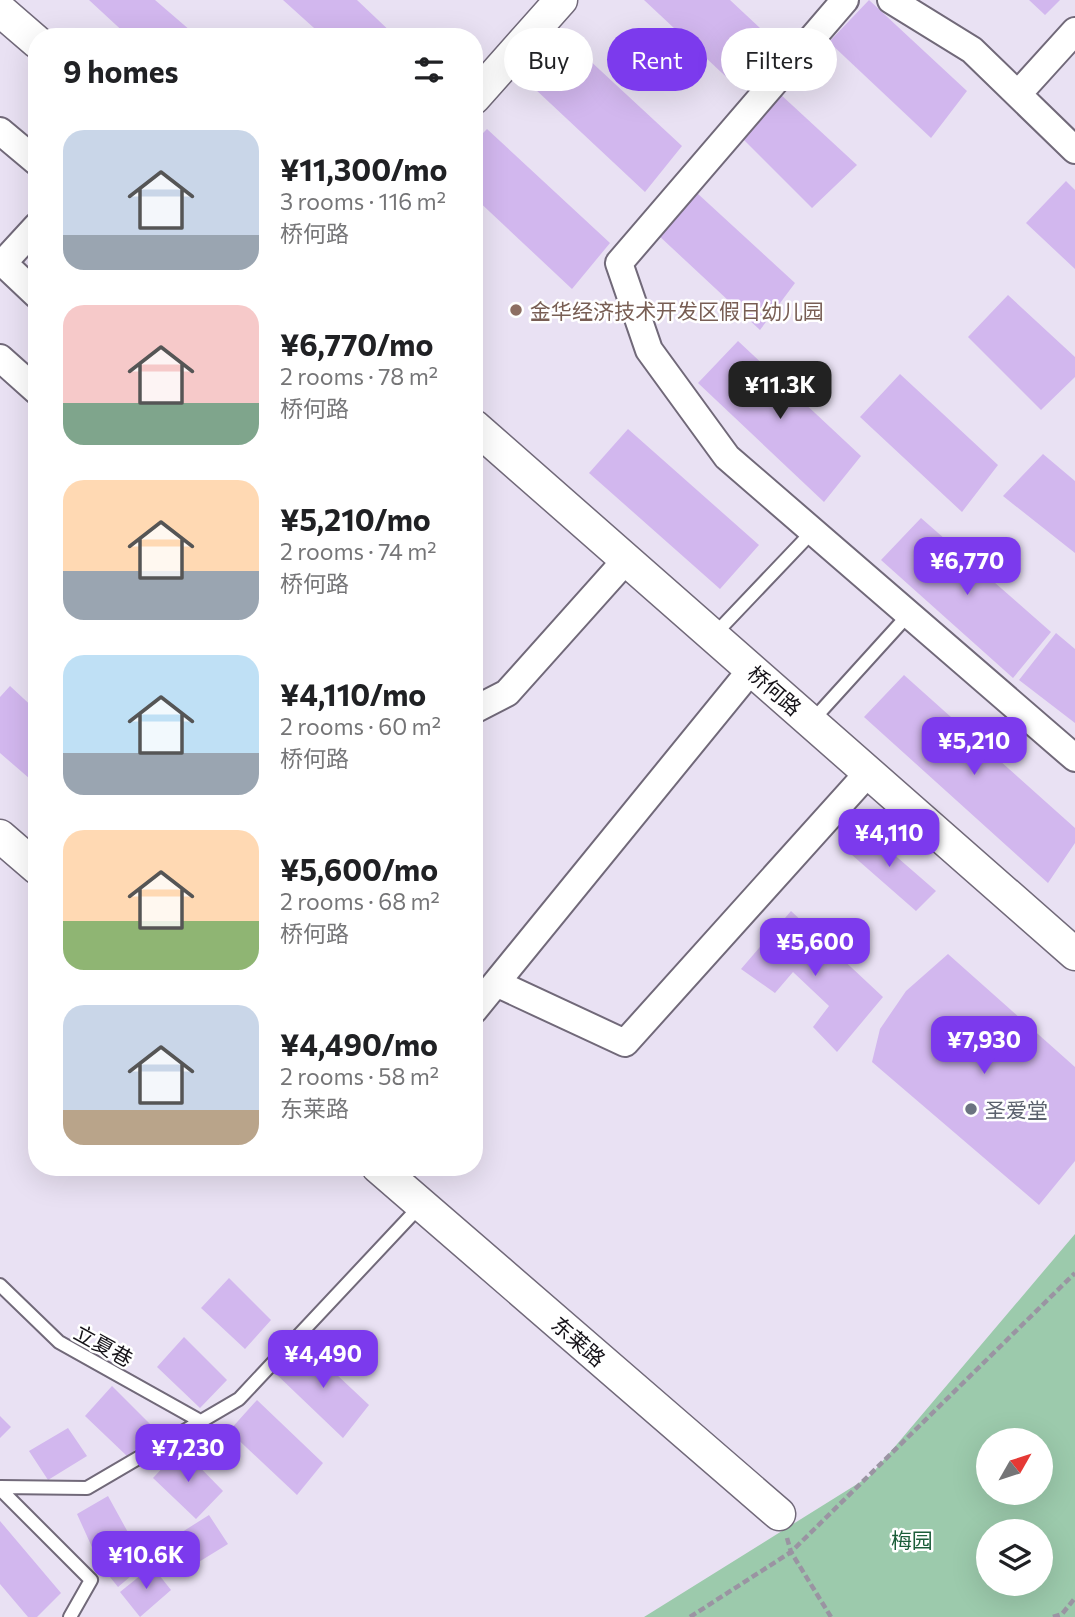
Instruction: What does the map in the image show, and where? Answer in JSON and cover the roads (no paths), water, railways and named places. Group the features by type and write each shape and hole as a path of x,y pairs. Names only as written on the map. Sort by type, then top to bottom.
{"street":[{"path":"483,88 561,0"},
{"path":"845,0 619,263 649,350 727,457 1075,758"},
{"path":"891,0 972,50 1075,150"},
{"path":"0,10 28,34"},
{"path":"1018,94 1075,31"},
{"path":"0,131 28,154"},
{"path":"28,235 2,262 28,287"},
{"path":"0,358 28,383"},
{"name":"桥何路","path":"483,434 1075,954"},
{"path":"483,705 507,693 626,560"},
{"path":"483,999 751,670"},
{"path":"496,983 625,1043 868,773"},
{"path":"0,836 28,861"},
{"name":"东莱路","path":"388,1176 779,1514"}],"lane":[{"path":"713,636 813,531"},
{"path":"811,722 909,614"},
{"path":"0,1488 87,1488 239,1399 421,1205"},
{"name":"立夏巷","path":"0,1285 60,1342 202,1422"},
{"path":"0,1488 91,1580 70,1617"}],"place":[{"name":"金华经济技术开发区假日幼儿园","path":"516,310"},
{"name":"圣爱堂","path":"971,1109"}],"park label":[{"name":"梅园","path":"912,1539"}]}
